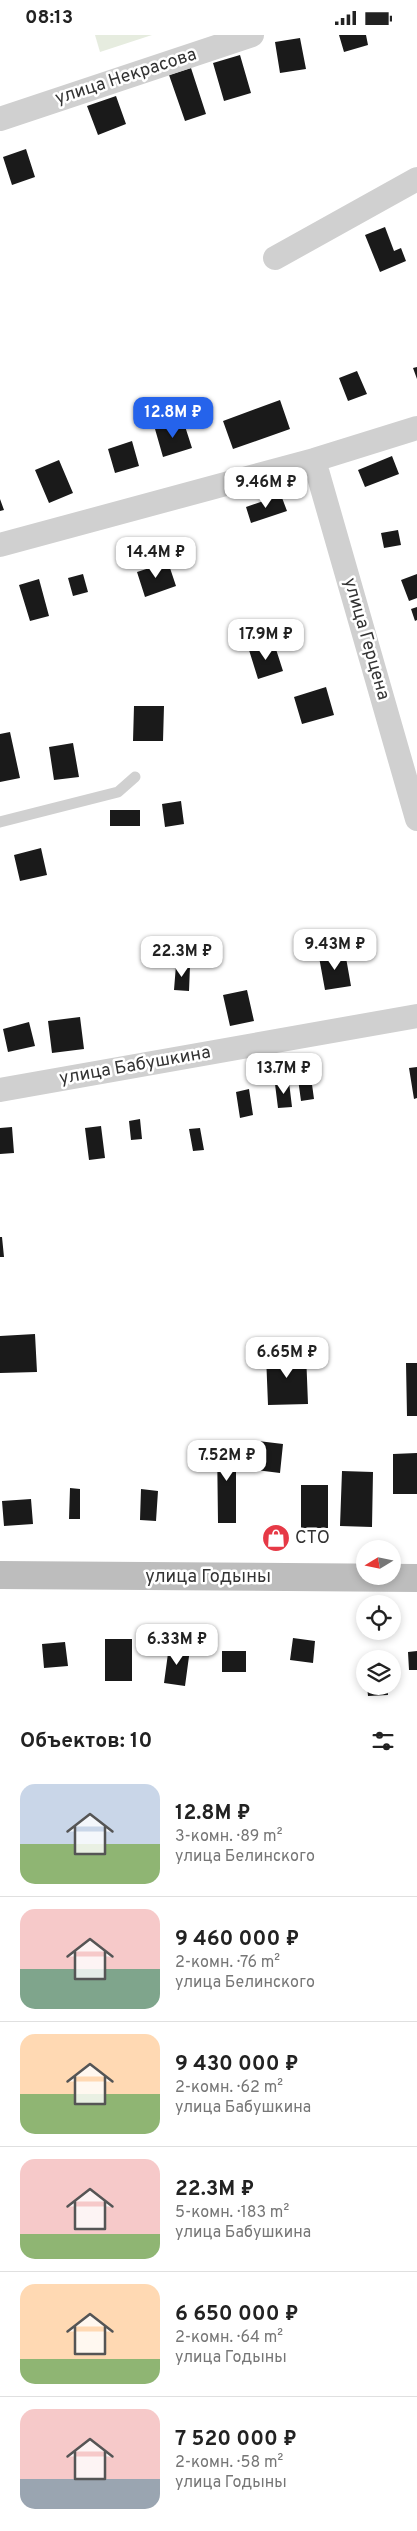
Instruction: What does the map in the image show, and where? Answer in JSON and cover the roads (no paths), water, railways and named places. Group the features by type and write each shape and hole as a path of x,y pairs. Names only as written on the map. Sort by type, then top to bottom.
{"main road":[{"name":"улица Годыны","path":"0,1575 417,1578"}],"street":[{"name":"улица Некрасова","path":"0,119 252,35"},
{"path":"275,258 417,179"},
{"path":"0,545 314,460 417,428"},
{"name":"улица Герцена","path":"314,460 417,819"},
{"name":"улица Бабушкина","path":"0,1090 417,1016"}],"lane":[{"path":"0,822 118,792 135,777"}],"place":[{"name":"СТО","path":"276,1538"}]}
